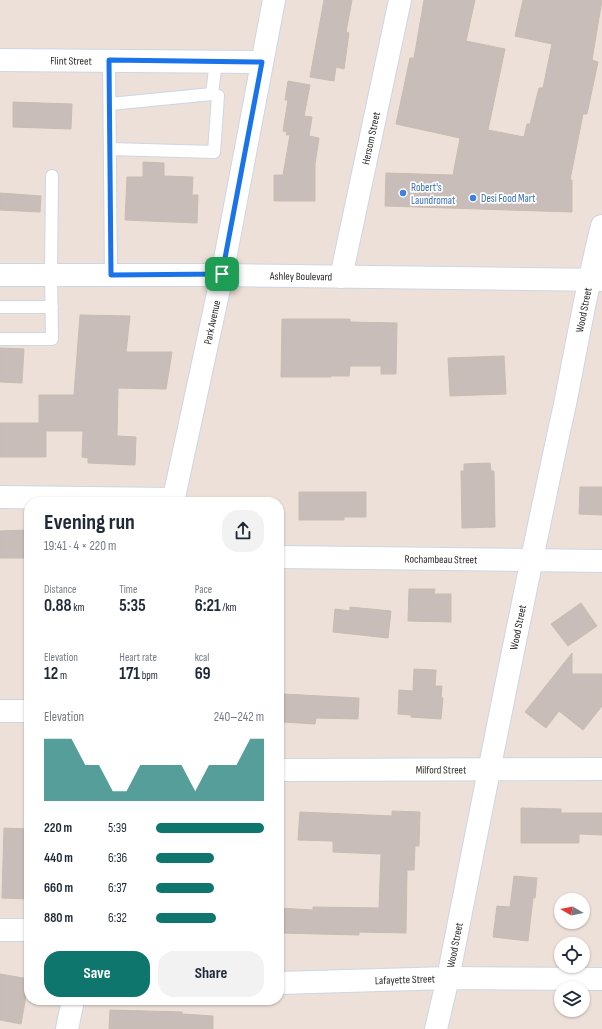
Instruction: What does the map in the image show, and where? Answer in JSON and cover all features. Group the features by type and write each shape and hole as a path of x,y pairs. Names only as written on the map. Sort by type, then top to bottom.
{"street":[{"name":"Park Avenue","path":"174,497 222,274 274,0"},
{"name":"Hersom Street","path":"341,277 400,0"},
{"name":"Flint Street","path":"0,60 262,62"},
{"name":"Wood Street","path":"436,1029 448,978 531,561 568,390 595,280 602,226"},
{"name":"Ashley Boulevard","path":"0,275 51,276 222,274 595,280"},
{"path":"0,497 24,497"},
{"name":"Rochambeau Street","path":"284,557 602,561"},
{"path":"0,711 24,711"},
{"name":"Milford Street","path":"284,770 490,768 602,769"},
{"path":"0,930 24,930"},
{"name":"Lafayette Street","path":"284,983 448,978 602,979"},
{"path":"67,1029 72,1005"}],"lane":[{"path":"109,60 111,275"},
{"path":"212,94 216,62"},
{"path":"110,104 212,94 218,96 214,152 110,149"},
{"path":"0,339 52,339 52,176"},
{"path":"0,307 52,307"}],"building":[{"path":"324,0 352,0 346,32 349,33 344,69 336,67 334,81 310,77"},
{"path":"424,0 475,0 466,41 505,49 488,130 524,137 527,124 530,124 539,88 543,88 552,44 515,36 523,0 602,0 592,60 598,62 587,114 583,114 570,180 572,180 572,212 385,206 386,173 453,175 460,138 396,124 410,58 414,58"},
{"path":"288,81 310,85 304,116 312,117 309,136 319,138 315,164 315,201 274,201 274,175 283,175 290,135 286,135 287,132 283,131 288,100 285,100"},
{"path":"13,102 72,104 71,129 13,127"},
{"path":"143,162 164,163 164,176 193,177 192,195 198,195 197,223 125,220 127,177 143,177"},
{"path":"0,193 41,196 40,212 0,210"},
{"path":"80,315 130,316 126,352 172,352 166,389 118,388 117,436 136,437 135,465 88,463 88,458 82,457 83,431 46,431 46,457 0,457 0,423 39,423 39,395 74,395"},
{"path":"282,319 350,319 350,322 397,323 396,374 381,374 381,366 350,366 349,376 281,377"},
{"path":"0,348 24,349 22,383 0,382"},
{"path":"504,356 506,394 450,396 448,358"},
{"path":"490,463 491,471 494,471 495,527 462,528 461,471 464,471 464,464"},
{"path":"580,487 602,487 602,515 579,514"},
{"path":"299,492 366,492 366,517 344,517 344,520 299,520"},
{"path":"24,530 24,558 0,558 0,531"},
{"path":"409,589 435,589 434,594 451,594 451,622 408,621"},
{"path":"581,603 597,626 568,646 551,624"},
{"path":"350,607 391,611 388,638 333,632 335,609 350,611"},
{"path":"572,653 572,674 602,674 602,706 583,730 559,711 546,728 525,712"},
{"path":"414,669 436,670 435,686 442,686 441,698 443,698 441,719 411,717 411,715 398,714 399,690 413,691"},
{"path":"284,694 359,698 358,719 316,718 315,724 284,722"},
{"path":"521,808 561,809 561,813 602,813 602,835 579,834 579,843 521,843"},
{"path":"392,811 420,812 419,846 415,846 414,870 407,870 406,933 359,932 359,935 284,933 284,908 313,910 313,907 379,908 381,854 333,852 333,841 298,840 300,812 392,816"},
{"path":"4,828 24,829 24,899 2,898"},
{"path":"514,876 537,878 528,941 493,937 497,906 510,907"},
{"path":"0,974 24,978 24,1005 21,1024 0,1020"},
{"path":"110,1010 182,1012 182,1014 213,1016 213,1029 109,1029"}],"place":[{"name":"Robert's Laundromat","path":"403,193"},
{"name":"Desi Food Mart","path":"473,198"}],"route":[{"path":"109,60 262,62 222,274 111,275 109,60"}]}
